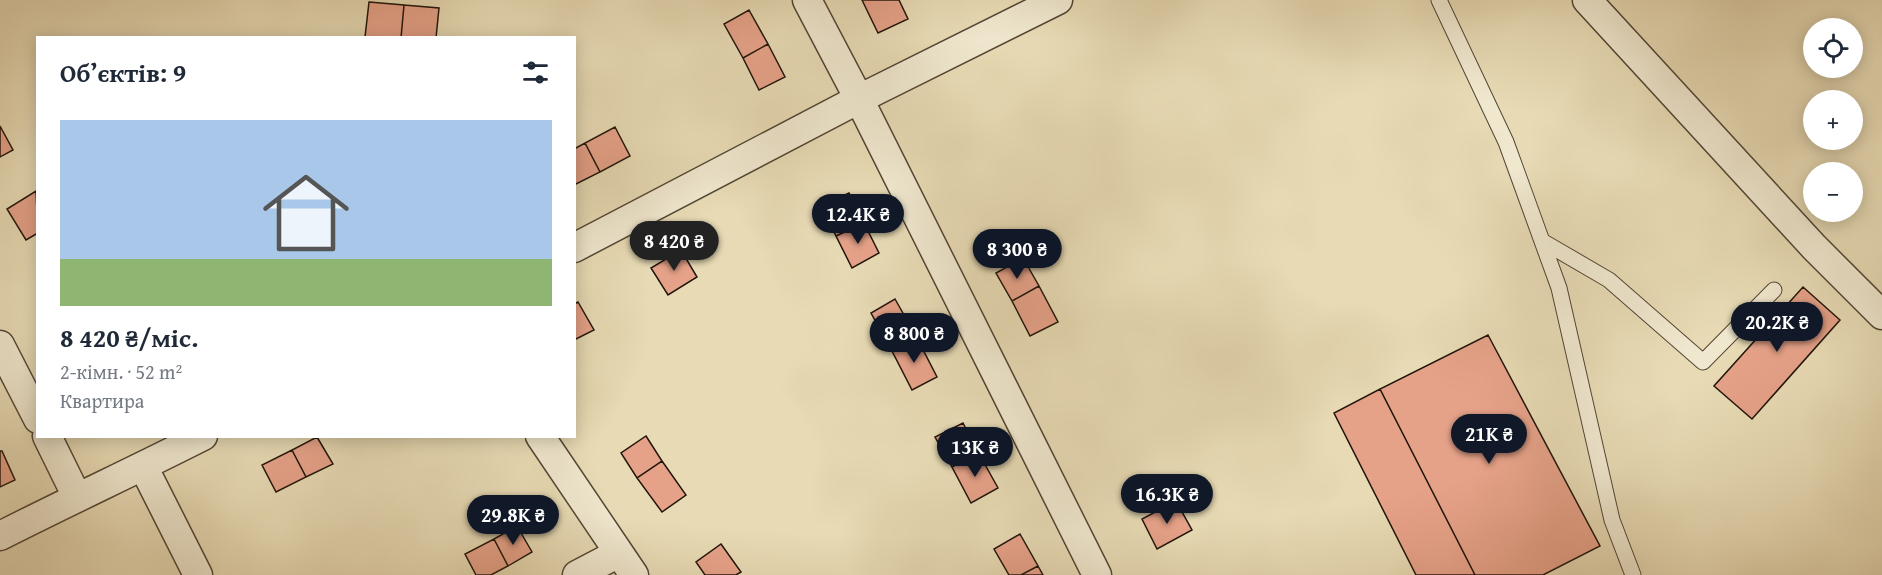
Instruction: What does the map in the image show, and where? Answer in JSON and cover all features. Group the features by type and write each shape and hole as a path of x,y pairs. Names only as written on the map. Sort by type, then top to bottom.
{"street":[{"path":"807,0 859,99 1097,575"},
{"path":"576,247 859,99 1058,0"},
{"path":"1587,0 1814,247 1882,315"},
{"path":"0,345 36,415"},
{"path":"47,438 77,496"},
{"path":"0,536 77,496 199,438"},
{"path":"541,438 627,564 577,575"},
{"path":"144,466 198,575"}],"lane":[{"path":"1439,0 1506,142 1559,288 1612,520 1634,575"},
{"path":"1542,241 1609,280 1703,362 1774,290"}],"building":[{"path":"862,0 899,0 908,19 878,33"},
{"path":"369,2 404,5 401,36 365,36"},
{"path":"404,5 439,8 436,36 401,36"},
{"path":"749,10 768,44 743,58 724,24"},
{"path":"768,44 785,77 759,90 743,58"},
{"path":"0,126 13,150 0,157"},
{"path":"615,127 630,156 600,172 585,143"},
{"path":"585,143 600,172 576,184 576,148"},
{"path":"36,191 36,234 26,240 7,209"},
{"path":"849,193 864,223 836,236 821,206"},
{"path":"864,223 879,253 852,268 836,236"},
{"path":"681,250 697,277 668,295 651,268"},
{"path":"1023,258 1039,286 1012,301 996,273"},
{"path":"1039,286 1058,322 1030,336 1012,301"},
{"path":"1803,287 1840,320 1752,419 1714,386"},
{"path":"895,299 917,338 892,351 871,313"},
{"path":"578,302 594,330 576,339 576,303"},
{"path":"1488,335 1600,546 1543,575 1475,575 1380,389"},
{"path":"917,338 937,377 912,390 892,351"},
{"path":"1380,389 1475,575 1416,575 1334,413"},
{"path":"963,423 978,452 952,467 935,437"},
{"path":"646,436 662,461 637,478 621,453"},
{"path":"318,438 333,464 306,477 292,450"},
{"path":"292,450 306,477 276,492 262,465"},
{"path":"0,451 15,480 0,487"},
{"path":"978,452 998,488 971,503 952,467"},
{"path":"662,461 686,495 662,512 637,478"},
{"path":"1176,501 1192,530 1157,549 1142,519"},
{"path":"517,526 532,552 508,566 494,539"},
{"path":"1020,534 1038,566 1021,575 1009,575 994,549"},
{"path":"494,539 508,566 491,575 476,575 465,554"},
{"path":"721,544 741,572 736,575 705,575 696,562"},
{"path":"1038,566 1043,575 1021,575"}]}
